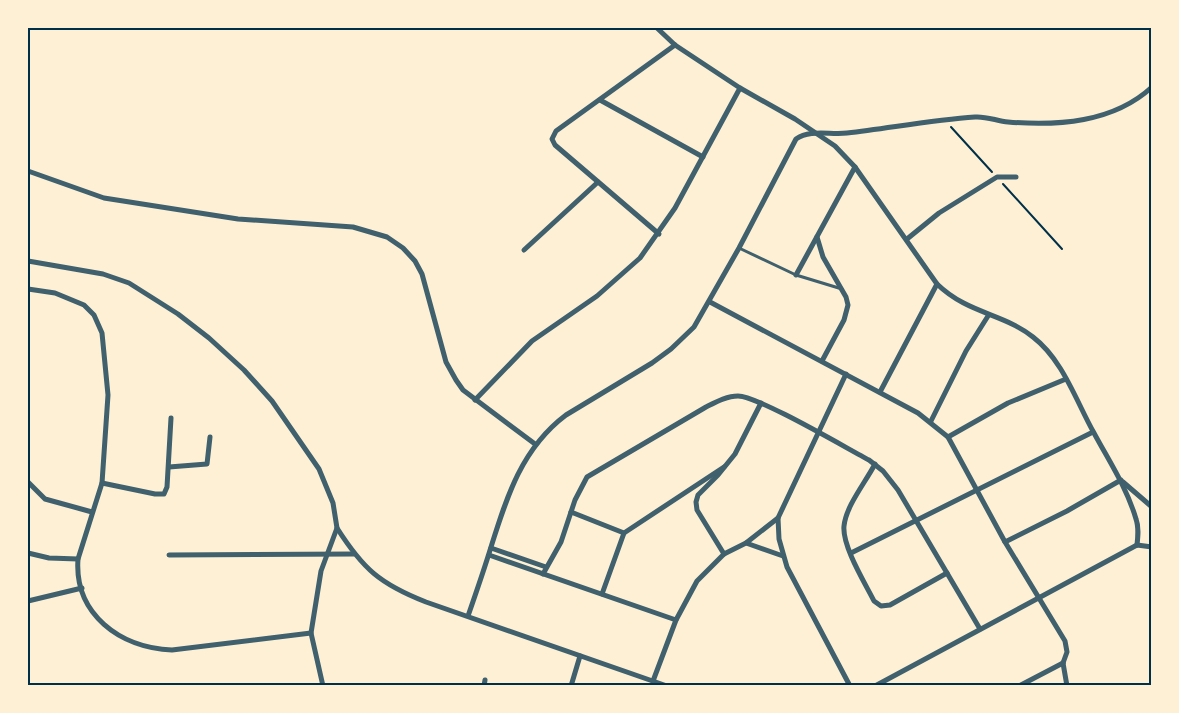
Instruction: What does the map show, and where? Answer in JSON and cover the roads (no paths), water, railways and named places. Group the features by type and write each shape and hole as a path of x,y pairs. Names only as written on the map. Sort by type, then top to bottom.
{"street":[{"path":"657,28 675,44 740,88 795,119 812,133 835,146 855,167 937,284 956,301 988,316 1014,325 1032,336 1047,351 1066,379 1093,432 1121,480 1137,520 1137,545"},
{"path":"659,234 555,145 552,139 556,131 675,44"},
{"path":"468,616 512,486 535,444 566,415 672,349 694,327 710,302 739,248 791,146 800,136 812,133 836,134 976,117 1010,122 1068,123 1101,115 1122,106 1138,98 1152,87"},
{"path":"475,400 532,341 597,296 624,274 659,234 740,88"},
{"path":"600,100 703,157"},
{"path":"796,274 855,167"},
{"path":"28,171 104,198 238,219 352,227 387,238 404,248 415,261 422,274 446,362 463,390 535,444"},
{"path":"907,240 939,213 997,177 1016,177"},
{"path":"524,250 598,182"},
{"path":"817,237 823,257 842,290 848,305 822,361"},
{"path":"28,261 103,274 129,283 178,314 209,338 244,370 272,401 319,469 328,487 337,528 354,554 377,577 392,588 667,686"},
{"path":"880,392 937,284"},
{"path":"28,289 49,291 70,297 84,305 100,325 108,395 102,483 78,558 82,588 95,615 106,628 136,645 151,649 172,650 311,633"},
{"path":"710,302 880,392 931,421 948,437 1005,542 1065,641 1067,652 1063,663 1067,686"},
{"path":"931,421 966,351 988,316"},
{"path":"653,681 676,620 697,581 724,554 746,543 778,518 846,374"},
{"path":"948,437 1008,403 1066,379"},
{"path":"544,574 546,567 561,542 571,512 587,477 660,433 725,398 746,397 761,403 875,464 890,480 917,521 980,629"},
{"path":"724,554 697,510 696,502 700,491 724,467 742,442 761,403"},
{"path":"102,483 160,494 166,491 171,418"},
{"path":"851,553 1093,432"},
{"path":"169,467 207,464 210,437"},
{"path":"875,464 853,503 844,528 844,535 851,553 874,601 881,606 890,605 947,573"},
{"path":"602,594 624,533 724,467"},
{"path":"1121,480 1152,508"},
{"path":"1005,542 1067,511 1121,480"},
{"path":"28,482 45,499 92,512"},
{"path":"571,512 624,533"},
{"path":"778,518 783,556 850,686"},
{"path":"324,686 311,633 315,598 326,554 337,528"},
{"path":"746,543 783,556"},
{"path":"875,686 886,683 980,629 1137,545 1152,547"},
{"path":"491,548 546,567"},
{"path":"28,553 49,558 78,558"},
{"path":"168,554 354,554"},
{"path":"489,554 676,620"},
{"path":"28,601 82,588"},
{"path":"571,686 580,656"},
{"path":"1019,686 1063,663"}],"lane":[{"path":"739,248 796,274 842,290"}]}
